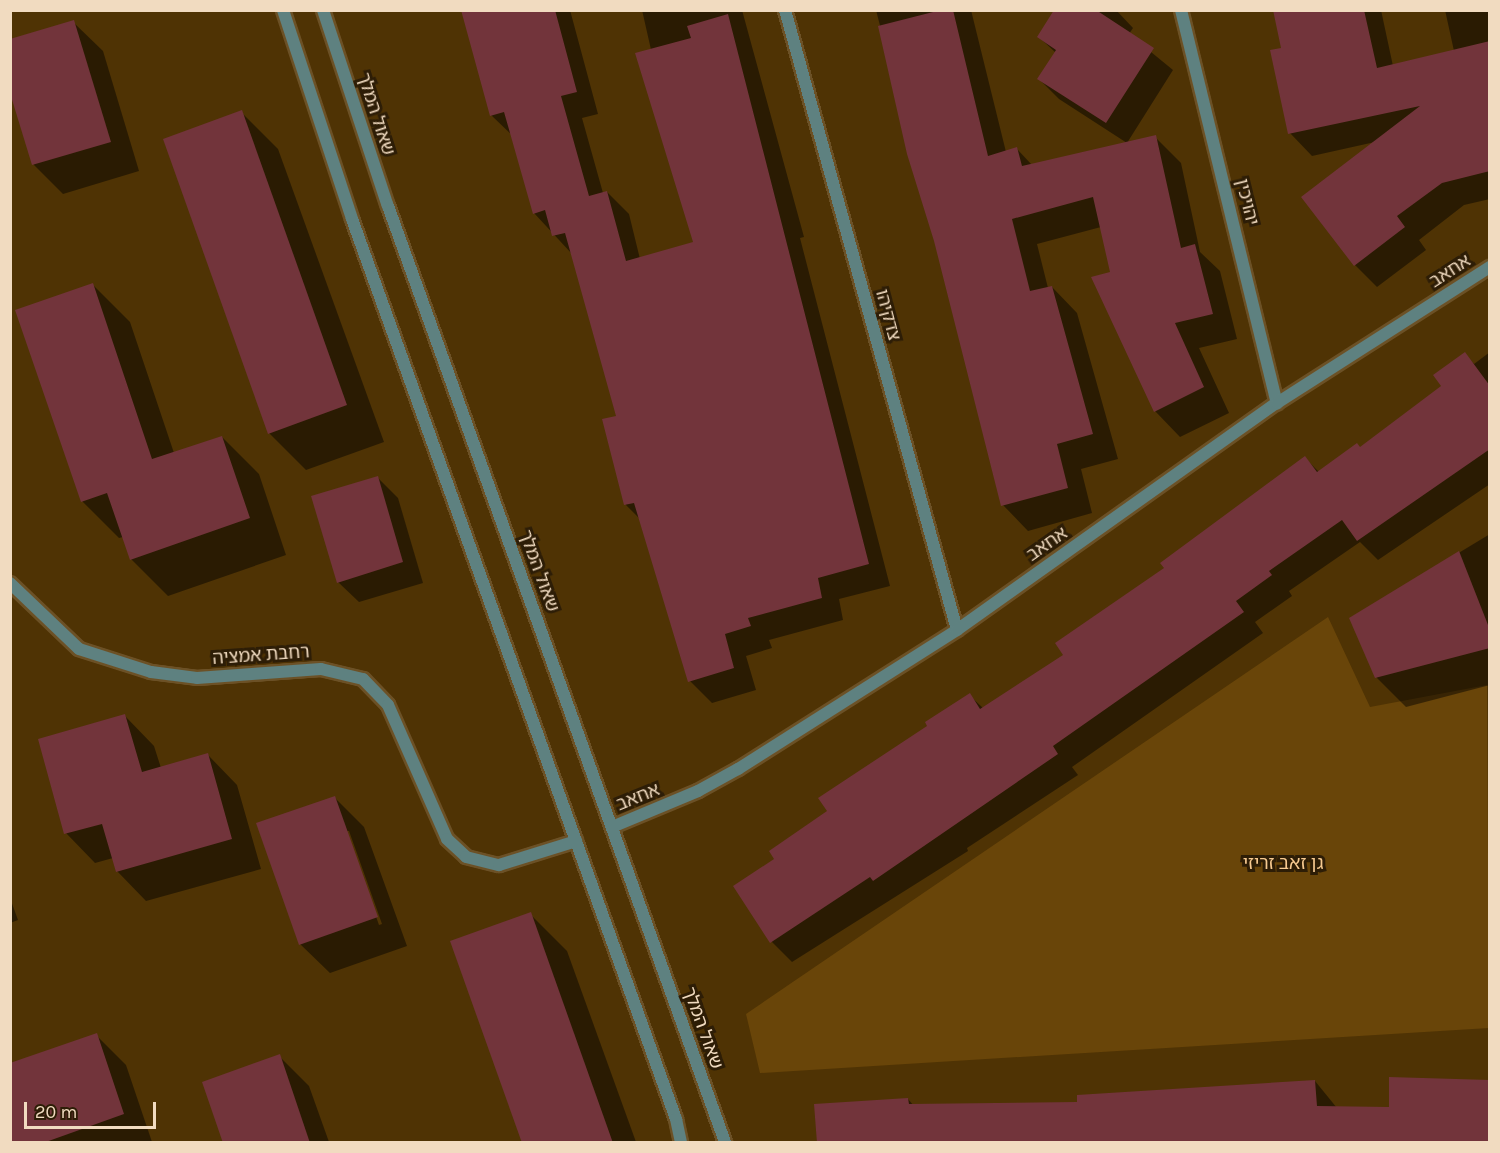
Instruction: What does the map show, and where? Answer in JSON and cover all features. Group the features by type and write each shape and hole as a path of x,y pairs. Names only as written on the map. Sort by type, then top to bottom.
{"street":[{"path":"283,10 356,230 676,1119 681,1143"},
{"name":"שאול המלך","path":"323,10 388,206 725,1143"},
{"name":"צדקיהו","path":"785,10 957,630"},
{"name":"יהויכין","path":"1181,10 1277,403"},
{"name":"אחאב","path":"612,827 698,791 738,769 957,630 1277,403 1490,267"},
{"name":"רחבת אמציה","path":"10,583 79,649 151,672 197,678 321,669 363,679 388,705 447,839 466,857 499,865 576,841"}],"green space":[{"name":"גן זאב זריזי","path":"1328,617 1370,707 1487,685 1489,1028 760,1073 746,1014"}],"building":[{"path":"461,10 555,10 577,92 561,96 589,196 607,191 626,261 693,242 635,53 691,38 687,26 728,14 869,564 818,578 822,598 748,618 751,626 725,634 734,668 688,682 634,503 624,505 602,419 616,416 565,233 552,236 545,210 533,214 504,112 490,116"},
{"path":"941,10 953,10 988,156 1017,147 1022,166 1156,135 1181,248 1195,244 1213,314 1175,323 1204,387 1154,412 1091,277 1110,272 1093,197 1012,219 1030,291 1052,286 1093,434 1057,444 1068,488 1001,506 934,241 907,154 878,26"},
{"path":"1054,10 1096,10 1154,48 1106,123 1037,79 1056,50 1037,37"},
{"path":"1273,10 1364,10 1377,68 1490,41 1490,171 1442,183 1397,216 1405,227 1354,266 1301,197 1420,106 1288,134 1270,50 1281,48"},
{"path":"74,20 111,142 32,165 10,93 10,39"},
{"path":"242,110 347,405 268,434 163,139"},
{"path":"93,283 152,459 222,436 250,518 130,560 107,493 81,502 15,310"},
{"path":"1465,352 1490,386 1490,449 1357,541 1342,520 1269,571 1272,575 1236,601 1244,612 1053,746 1058,754 873,881 870,877 770,943 733,886 774,859 769,851 827,811 818,798 927,726 925,722 970,693 980,709 1063,655 1055,643 1164,568 1160,563 1305,456 1317,472 1357,443 1360,447 1441,386 1433,375"},
{"path":"378,476 403,562 337,583 311,496"},
{"path":"1459,551 1490,630 1490,648 1375,678 1349,618"},
{"path":"125,714 142,772 208,753 232,839 116,872 102,824 64,834 38,739"},
{"path":"335,796 378,917 299,945 256,823"},
{"path":"531,912 613,1143 522,1143 450,941"},
{"path":"97,1033 124,1114 43,1143 10,1143 10,1063"},
{"path":"280,1054 310,1143 223,1143 202,1082"},
{"path":"1389,1077 1490,1080 1490,1143 817,1143 814,1104 908,1098 909,1104 1077,1102 1077,1095 1315,1080 1317,1106 1389,1107"}]}
